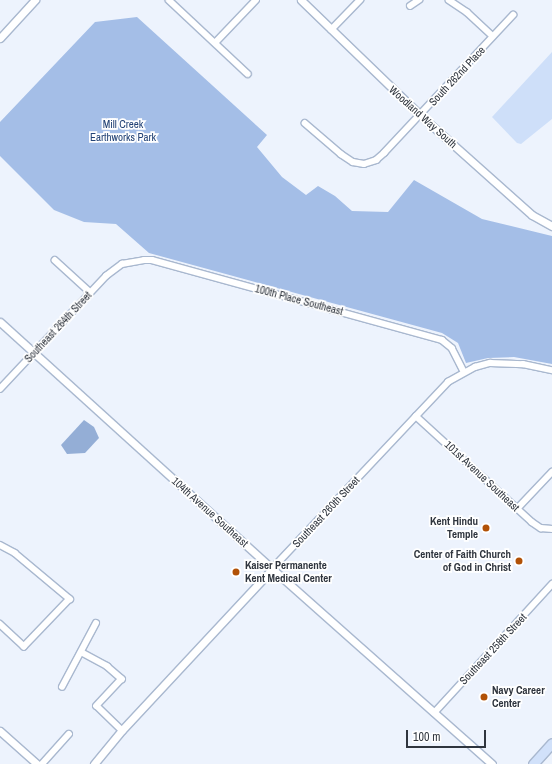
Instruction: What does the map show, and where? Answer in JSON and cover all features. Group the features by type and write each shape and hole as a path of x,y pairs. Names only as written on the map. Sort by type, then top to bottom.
{"main road":[{"path":"533,764 552,743"}],"street":[{"path":"0,38 35,0"},
{"path":"169,0 248,74"},
{"path":"215,43 256,0"},
{"name":"Woodland Way South","path":"301,0 420,115 532,215 552,226"},
{"path":"331,30 360,0"},
{"path":"410,6 419,0"},
{"path":"449,0 467,12 494,36"},
{"name":"South 262nd Place","path":"305,124 344,157 353,162 364,164 380,157 513,15"},
{"path":"55,260 90,292"},
{"name":"100th Place Southeast","path":"117,268 128,261 152,260 442,340 452,348 464,372"},
{"name":"Southeast 264th Street","path":"0,389 90,292 117,268"},
{"name":"104th Avenue Southeast","path":"0,322 272,569 492,764"},
{"name":"Southeast 260th Street","path":"94,764 122,730 443,386 464,372 490,364 506,362 552,370"},
{"name":"101st Avenue Southeast","path":"416,416 537,526 552,529"},
{"path":"517,509 552,472"},
{"path":"0,545 15,553 70,599 24,647 0,625"},
{"name":"Southeast 258th Street","path":"434,713 552,584"},
{"path":"62,686 96,623"},
{"path":"81,652 107,666 122,679 97,706 122,730"},
{"path":"0,731 36,764"},
{"path":"42,764 69,734"}],"shaded area":[{"path":"552,52 552,119 521,144 517,143 492,117"},
{"path":"84,420 94,427 99,438 85,453 67,454 61,445"}],"green space":[{"name":"Mill Creek Earthworks Park","path":"137,17 267,135 257,147 282,177 306,195 318,186 335,196 352,211 388,212 414,180 482,219 552,236 552,364 514,357 488,358 466,363 458,343 442,333 149,253 116,224 84,222 54,210 0,156 0,122 95,22"}],"place":[{"name":"Kent Hindu Temple","path":"486,528"},
{"name":"Center of Faith Church of God in Christ","path":"519,561"},
{"name":"Kaiser Permanente Kent Medical Center","path":"236,572"},
{"name":"Navy Career Center","path":"484,697"}]}
